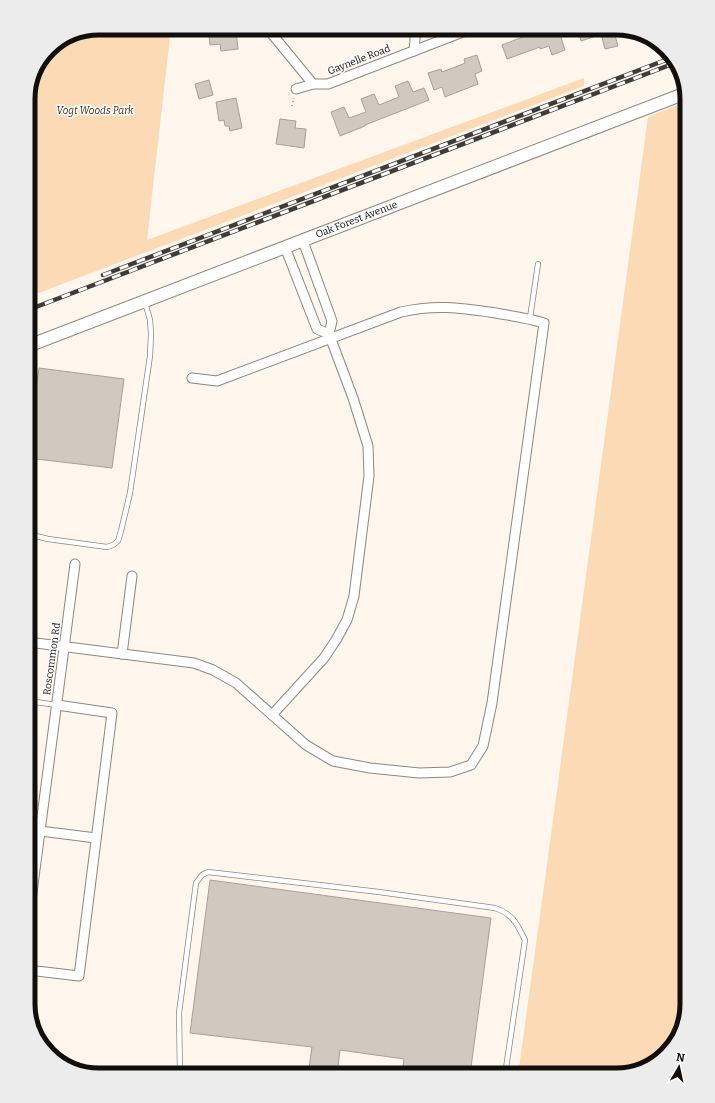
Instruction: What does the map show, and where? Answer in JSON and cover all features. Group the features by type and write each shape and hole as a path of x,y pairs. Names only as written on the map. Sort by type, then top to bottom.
{"street":[{"path":"274,35 313,84"},
{"path":"414,51 415,35"},
{"name":"Gaynelle Road","path":"296,89 313,84 328,84 455,35"},
{"name":"Oak Forest Avenue","path":"35,343 680,95"},
{"path":"272,715 324,658 347,620 354,596 369,476 368,446 353,398 330,336 332,321 303,241"},
{"path":"285,247 317,329 330,336"},
{"path":"35,643 194,663 213,670 236,683 306,744 333,761 370,768 419,774 450,772 471,764 483,746 492,703 544,323 530,318 443,306 421,308 401,312 330,336 217,381 192,378"},
{"name":"Roscommon Rd","path":"35,867 75,564"},
{"path":"122,654 132,576"},
{"path":"35,971 79,976 112,713 57,704"},
{"path":"40,831 96,838"}],"lane":[{"path":"530,318 538,264"},
{"path":"35,536 101,547 108,547 118,541 130,493 150,356 150,320 145,302"},
{"path":"35,702 57,704"},
{"path":"35,831 40,831"},
{"path":"180,1068 178,1013 196,883 202,875 208,872 379,892 495,908 504,911 515,921 525,940 506,1068"}],"green space":[{"name":"Vogt Woods Park","path":"100,35 170,35 147,240 584,78 584,86 35,294 35,95 37,83 46,64 54,54 75,40 87,36"},
{"path":"680,104 680,1004 677,1024 669,1039 663,1047 659,1047 658,1052 644,1061 632,1066 616,1068 519,1068 648,117"}],"building":[{"path":"209,35 237,35 238,49 221,51 220,44 210,45"},
{"path":"528,35 560,35 565,50 552,55 549,46 540,49 540,47 507,59 502,45"},
{"path":"579,35 592,35 593,37 581,41"},
{"path":"601,35 615,35 618,46 605,49"},
{"path":"477,55 482,71 475,74 478,84 445,97 442,87 434,90 428,73 441,69 442,72 465,63 464,59"},
{"path":"209,80 213,95 199,99 195,84"},
{"path":"408,81 413,92 424,88 429,100 340,136 331,112 344,107 349,118 366,112 361,99 374,94 379,105 399,97 395,86"},
{"path":"236,98 242,128 230,131 229,126 225,126 224,120 219,121 216,102"},
{"path":"280,119 296,121 295,128 306,129 304,148 276,144"},
{"path":"39,368 124,379 112,468 35,459 36,388"},
{"path":"210,880 491,918 471,1068 403,1068 404,1059 340,1050 338,1068 309,1068 312,1047 190,1033"}],"railway":[{"path":"103,275 666,60"},
{"path":"35,307 670,65"}]}
